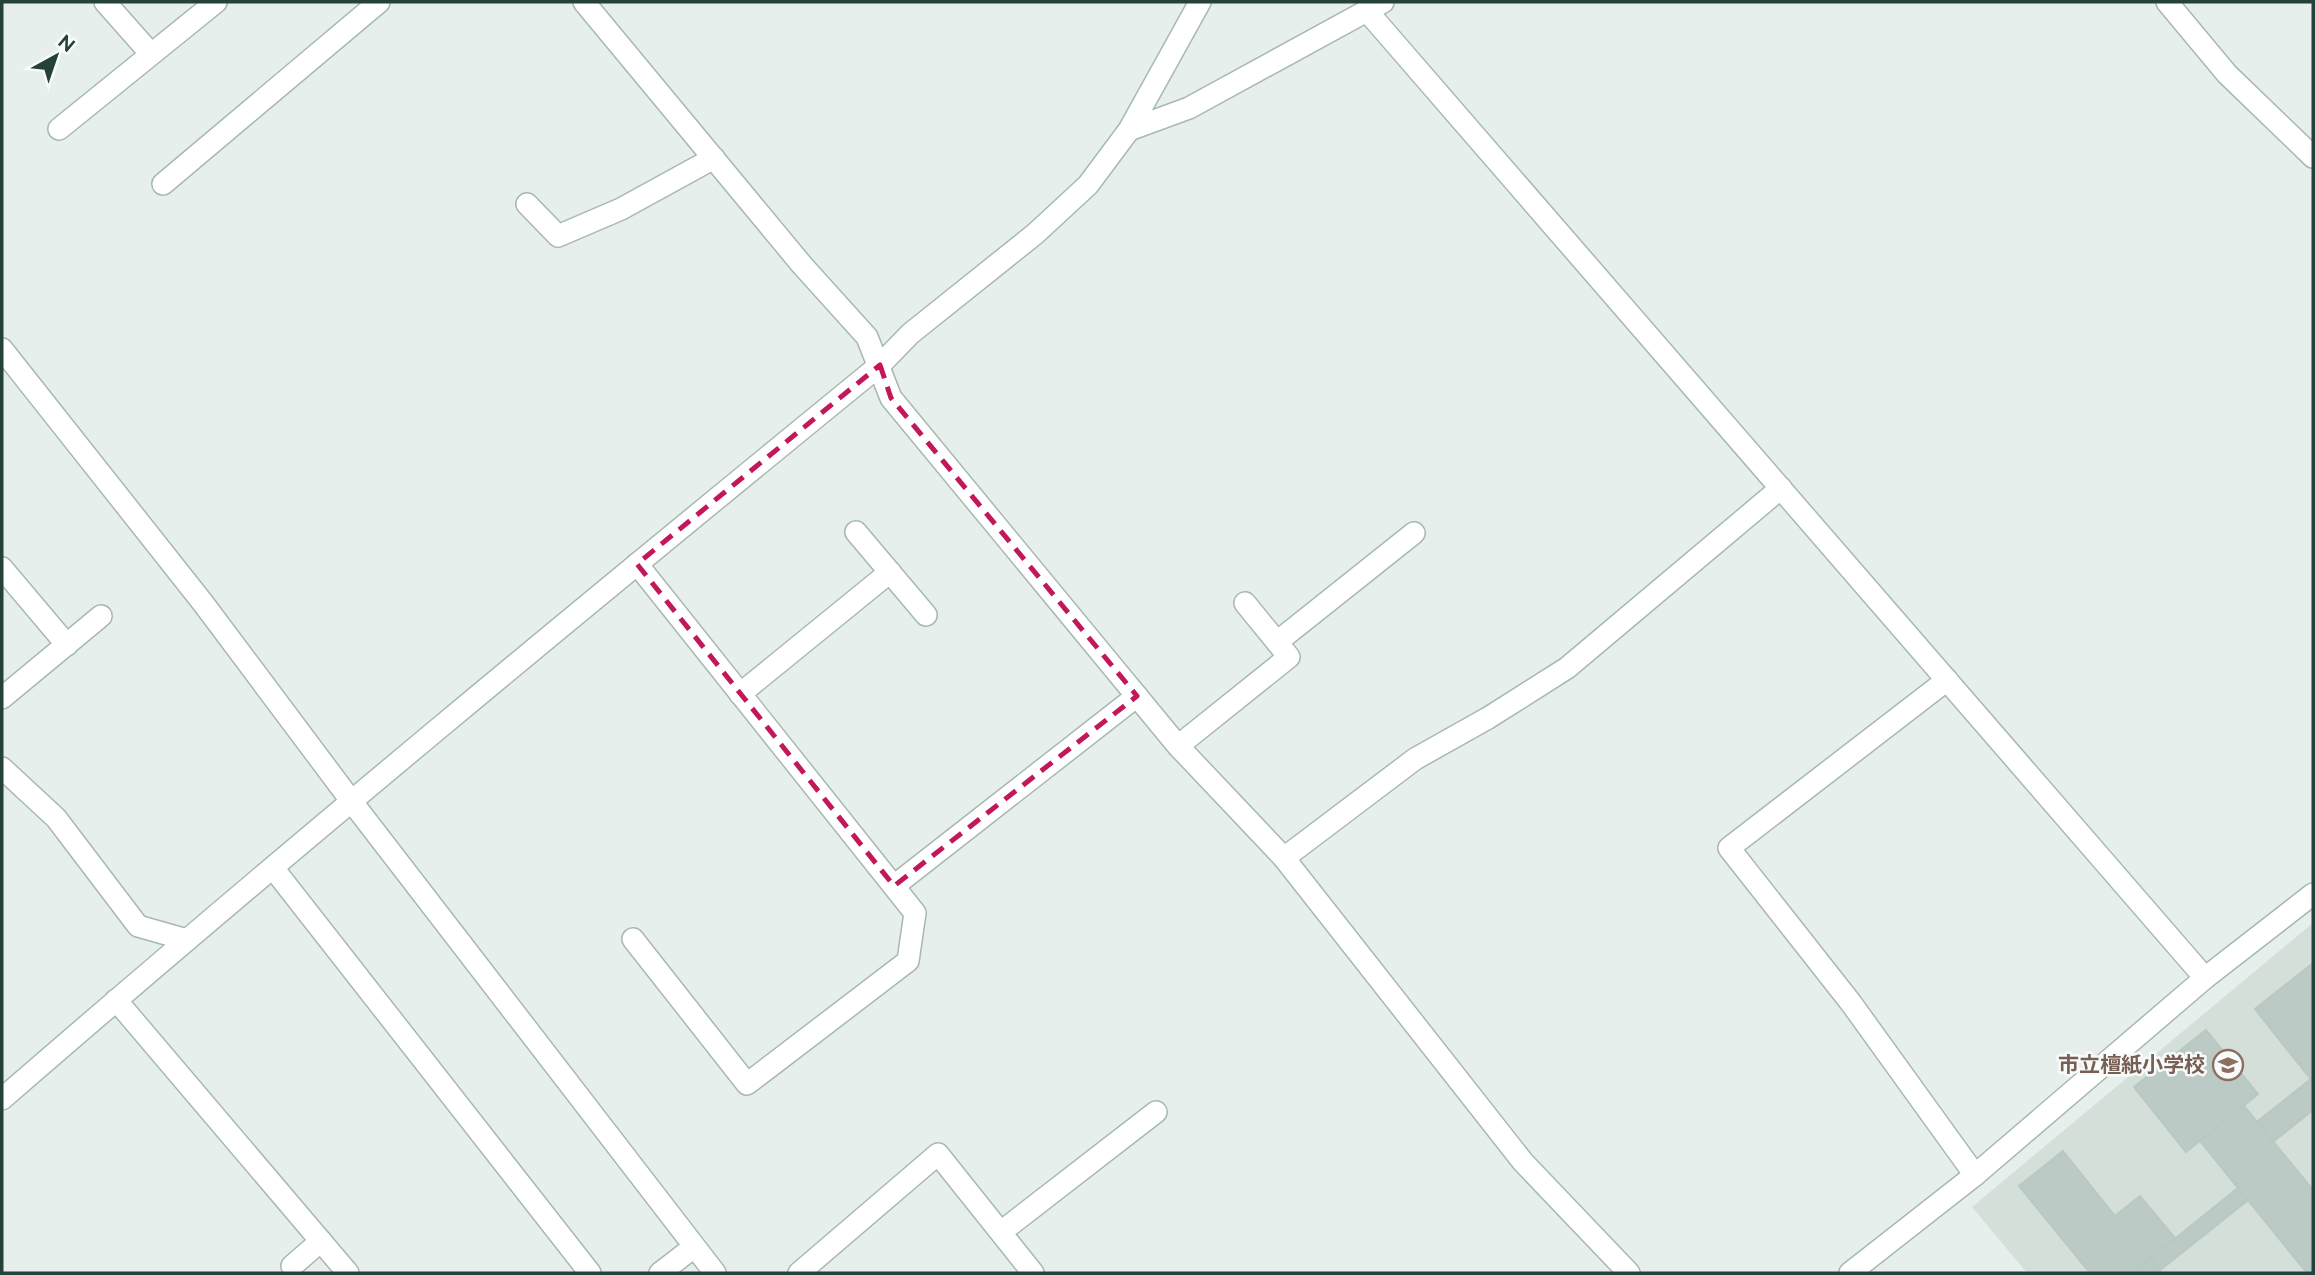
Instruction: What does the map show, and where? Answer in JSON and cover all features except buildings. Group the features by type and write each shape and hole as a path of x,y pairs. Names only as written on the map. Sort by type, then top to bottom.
{"street":[{"path":"105,2 151,54"},
{"path":"59,129 216,2"},
{"path":"163,184 379,2"},
{"path":"584,2 802,265 867,337 891,398 1136,696 1178,746 1284,858 1523,1163 1629,1273"},
{"path":"2,1099 273,868 880,365 910,334 1035,234 1088,185 1129,130 1200,2"},
{"path":"2167,2 2227,74 2313,157"},
{"path":"1129,130 1189,108 1375,6 1781,488 2205,978"},
{"path":"527,204 558,236 621,209 714,158"},
{"path":"2,349 203,603 352,802 715,1273"},
{"path":"1284,858 1415,759 1488,718 1567,668 1781,488"},
{"path":"856,532 926,615"},
{"path":"1277,642 1414,533"},
{"path":"633,939 747,1084 908,961 915,913 637,564"},
{"path":"2,568 67,645"},
{"path":"740,694 890,572"},
{"path":"1178,746 1289,657 1245,603"},
{"path":"2,698 101,616"},
{"path":"1947,680 1729,848 1851,1003 1975,1175"},
{"path":"894,886 1136,696"},
{"path":"2,768 56,818 138,926 187,940"},
{"path":"273,868 590,1273"},
{"path":"1850,1273 1975,1175 2205,978 2313,894"},
{"path":"116,1000 348,1273"},
{"path":"1001,1232 1156,1112"},
{"path":"799,1273 938,1154 1033,1273"},
{"path":"292,1266 321,1241"},
{"path":"660,1273 694,1247"}],"highlighted area":[{"path":"880,365 891,398 1137,696 894,886 637,564"}],"shaded area":[{"name":"市立檀紙小学校","path":"2313,923 2313,1273 2027,1273 1972,1207"}],"place":[{"name":"市立檀紙小学校","path":"2228,1065"}]}
